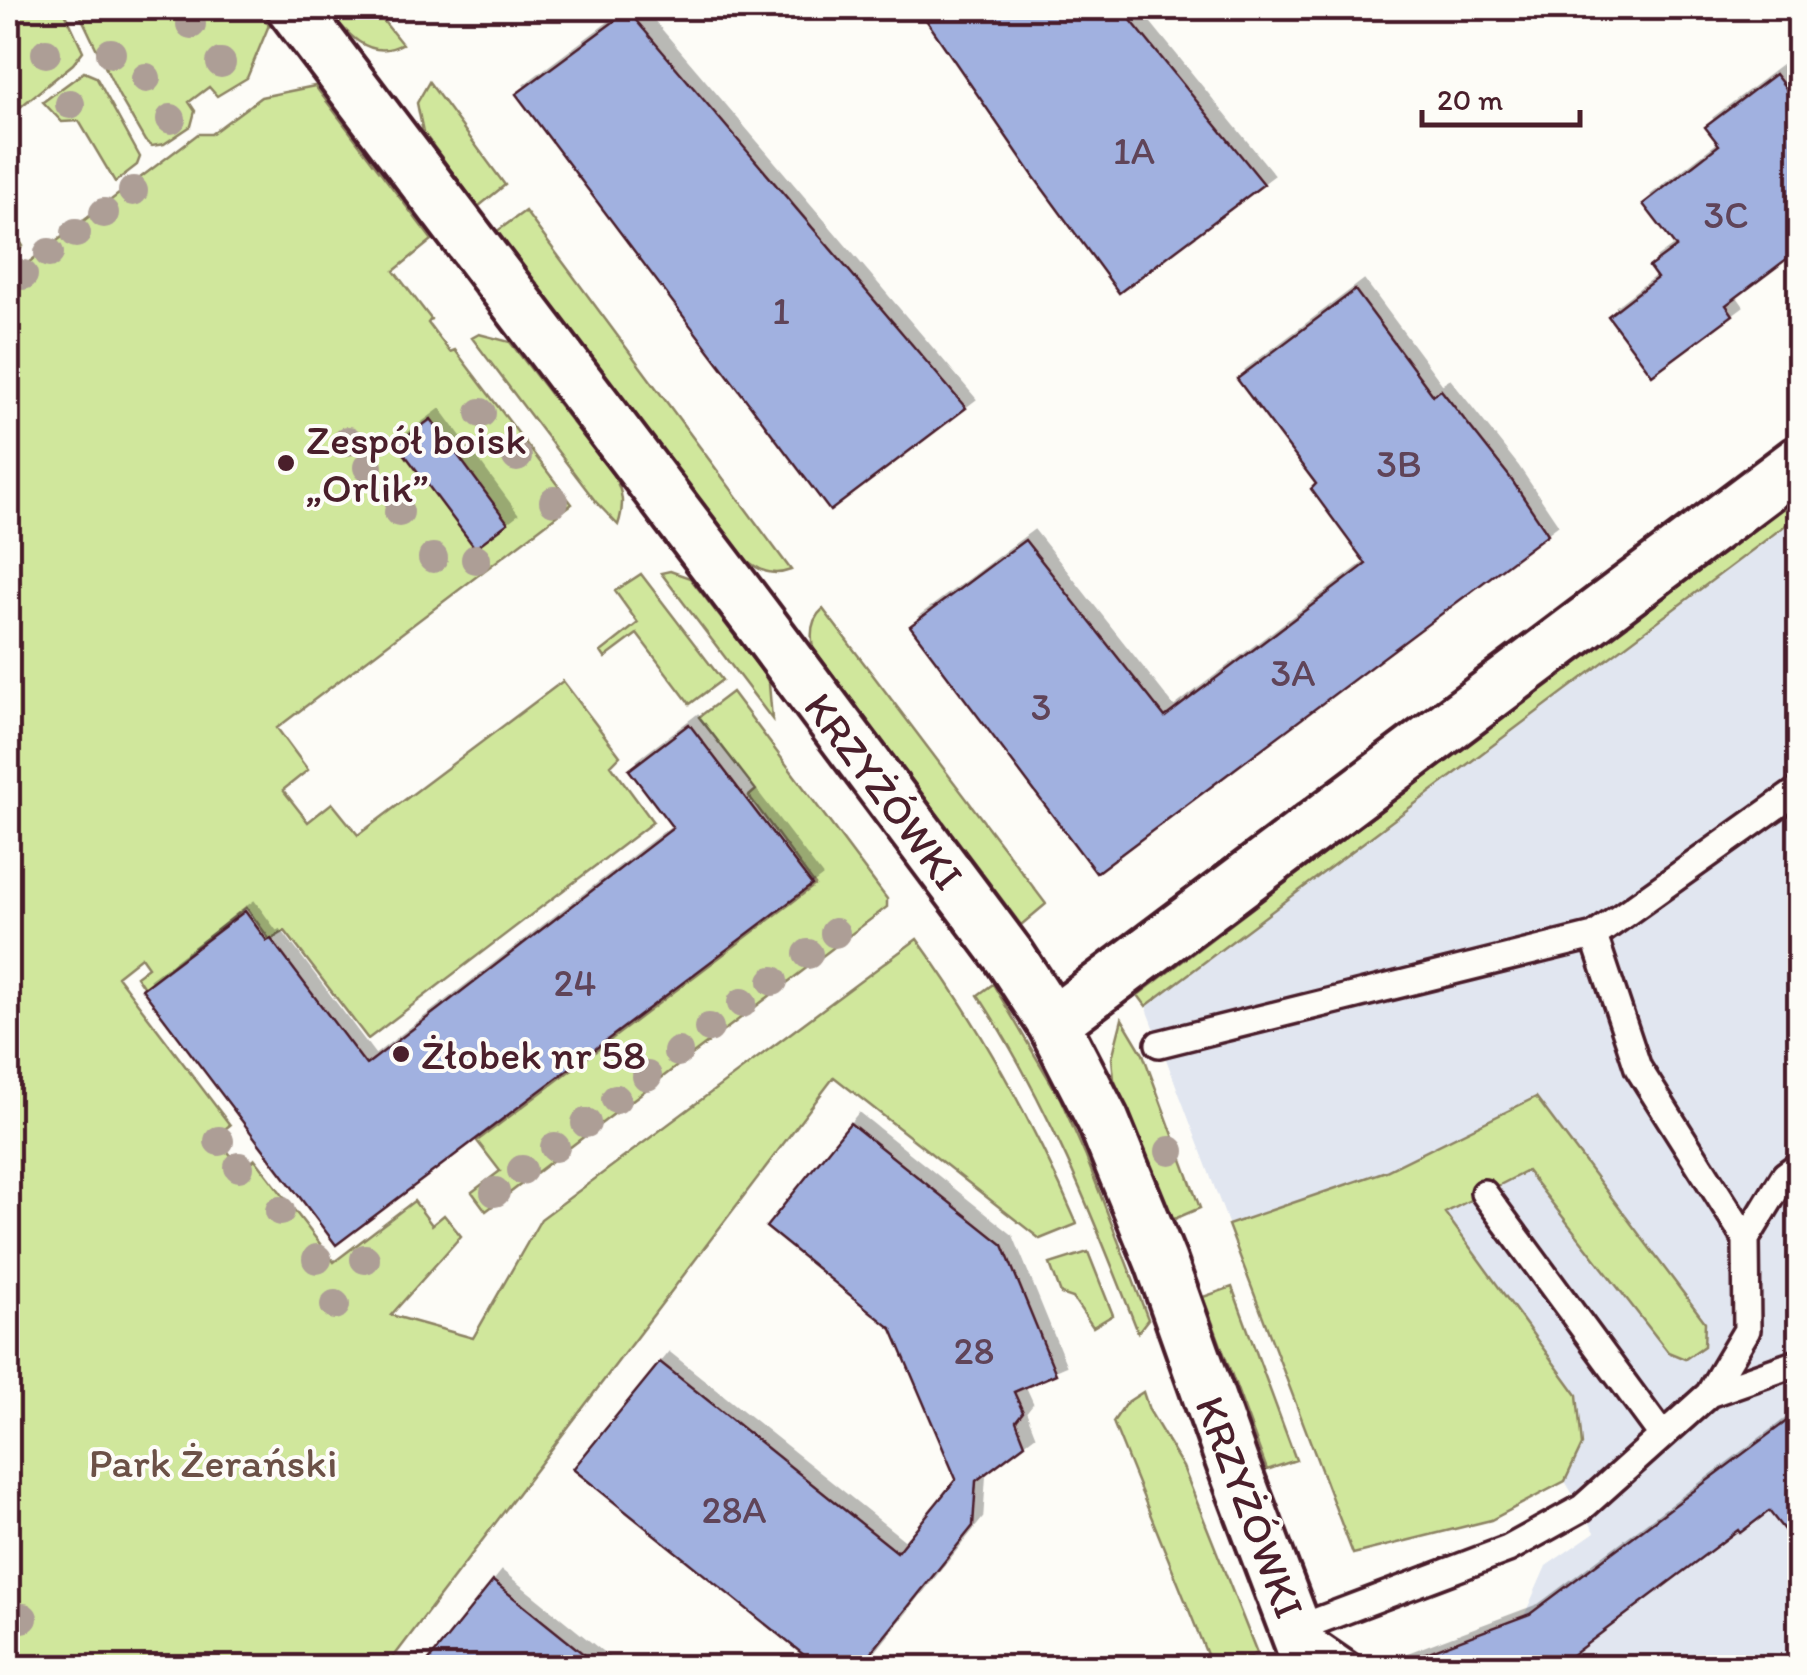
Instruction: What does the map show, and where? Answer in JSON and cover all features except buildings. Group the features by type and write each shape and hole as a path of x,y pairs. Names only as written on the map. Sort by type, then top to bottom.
{"street":[{"name":"KRZYŻÓWKI","path":"292,8 768,634 1009,956 1053,1022 1103,1120 1161,1262 1303,1648"},
{"path":"1053,1022 1800,461"}],"lane":[{"path":"1160,1044 1594,936 1800,790"},
{"path":"1303,1648 1508,1550 1582,1508 1709,1394 1747,1330 1746,1239 1638,1068 1594,936"},
{"path":"1746,1239 1785,1175 1800,1164"},
{"path":"1484,1194 1662,1436"},
{"path":"1709,1394 1800,1362"},
{"path":"1303,1648 1352,1668"}],"shaded area":[{"path":"1799,515 1799,1667 1435,1667 1429,1652 1524,1616 1546,1566 1595,1532 1565,1481 1491,1520 1353,1554 1146,1006"}],"green space":[{"path":"8,8 63,8 83,51 73,64 8,117"},
{"path":"77,8 256,8 269,25 247,78 217,96 209,87 189,102 195,111 191,126 164,144 152,146 145,141 119,96"},
{"path":"327,8 373,8 402,44 390,49 369,47 350,35"},
{"path":"84,72 96,77 140,157 137,165 115,182 79,121 62,122 43,102"},
{"path":"429,82 505,185 478,207 423,132 417,103"},
{"name":"Park Żerański","path":"315,86 432,240 394,271 431,319 428,323 450,352 455,350 572,504 277,728 308,770 283,790 308,822 332,803 358,835 563,681 620,756 611,765 653,822 368,1039 285,931 270,940 246,907 144,988 136,976 148,967 141,957 117,976 230,1125 216,1136 242,1170 255,1159 334,1262 414,1201 432,1225 444,1215 461,1236 391,1315 473,1338 541,1219 917,939 1005,1077 1077,1224 1040,1239 834,1077 386,1667 8,1668 8,278 198,134 211,134 261,97"},
{"path":"525,211 791,570 766,572 744,558 496,232"},
{"path":"8,222 23,246 8,263"},
{"path":"479,334 510,342 613,475 622,500 618,525 596,502 472,338"},
{"path":"1799,493 1799,515 1146,1006 1138,995"},
{"path":"670,571 690,578 764,674 769,684 772,719 661,573"},
{"path":"641,574 722,680 690,704 637,634 605,658 601,652 638,623 615,591"},
{"path":"823,609 1046,904 1021,925 813,648 812,627"},
{"path":"732,692 887,899 887,907 486,1211 472,1192 500,1171 477,1141 815,885 749,796 756,790 699,717"},
{"path":"993,984 1060,1098 1086,1157 1148,1319 1138,1332 1086,1202 1047,1118 978,995"},
{"path":"1122,1019 1143,1054 1200,1208 1172,1220 1114,1079 1112,1058"},
{"path":"1536,1097 1705,1322 1704,1346 1685,1359 1668,1352 1527,1171 1445,1213 1577,1395 1582,1445 1565,1481 1491,1520 1353,1554 1228,1225 1386,1171"},
{"path":"1088,1252 1113,1315 1093,1327 1073,1298 1061,1294 1050,1264"},
{"path":"1232,1287 1296,1460 1267,1470 1203,1297"},
{"path":"1143,1392 1149,1410 1183,1467 1257,1653 1228,1667 1212,1667 1113,1422 1126,1403"}],"place":[{"name":"Zespół boisk „Orlik”","path":"286,463"},
{"name":"Żłobek nr 58","path":"401,1054"}]}
